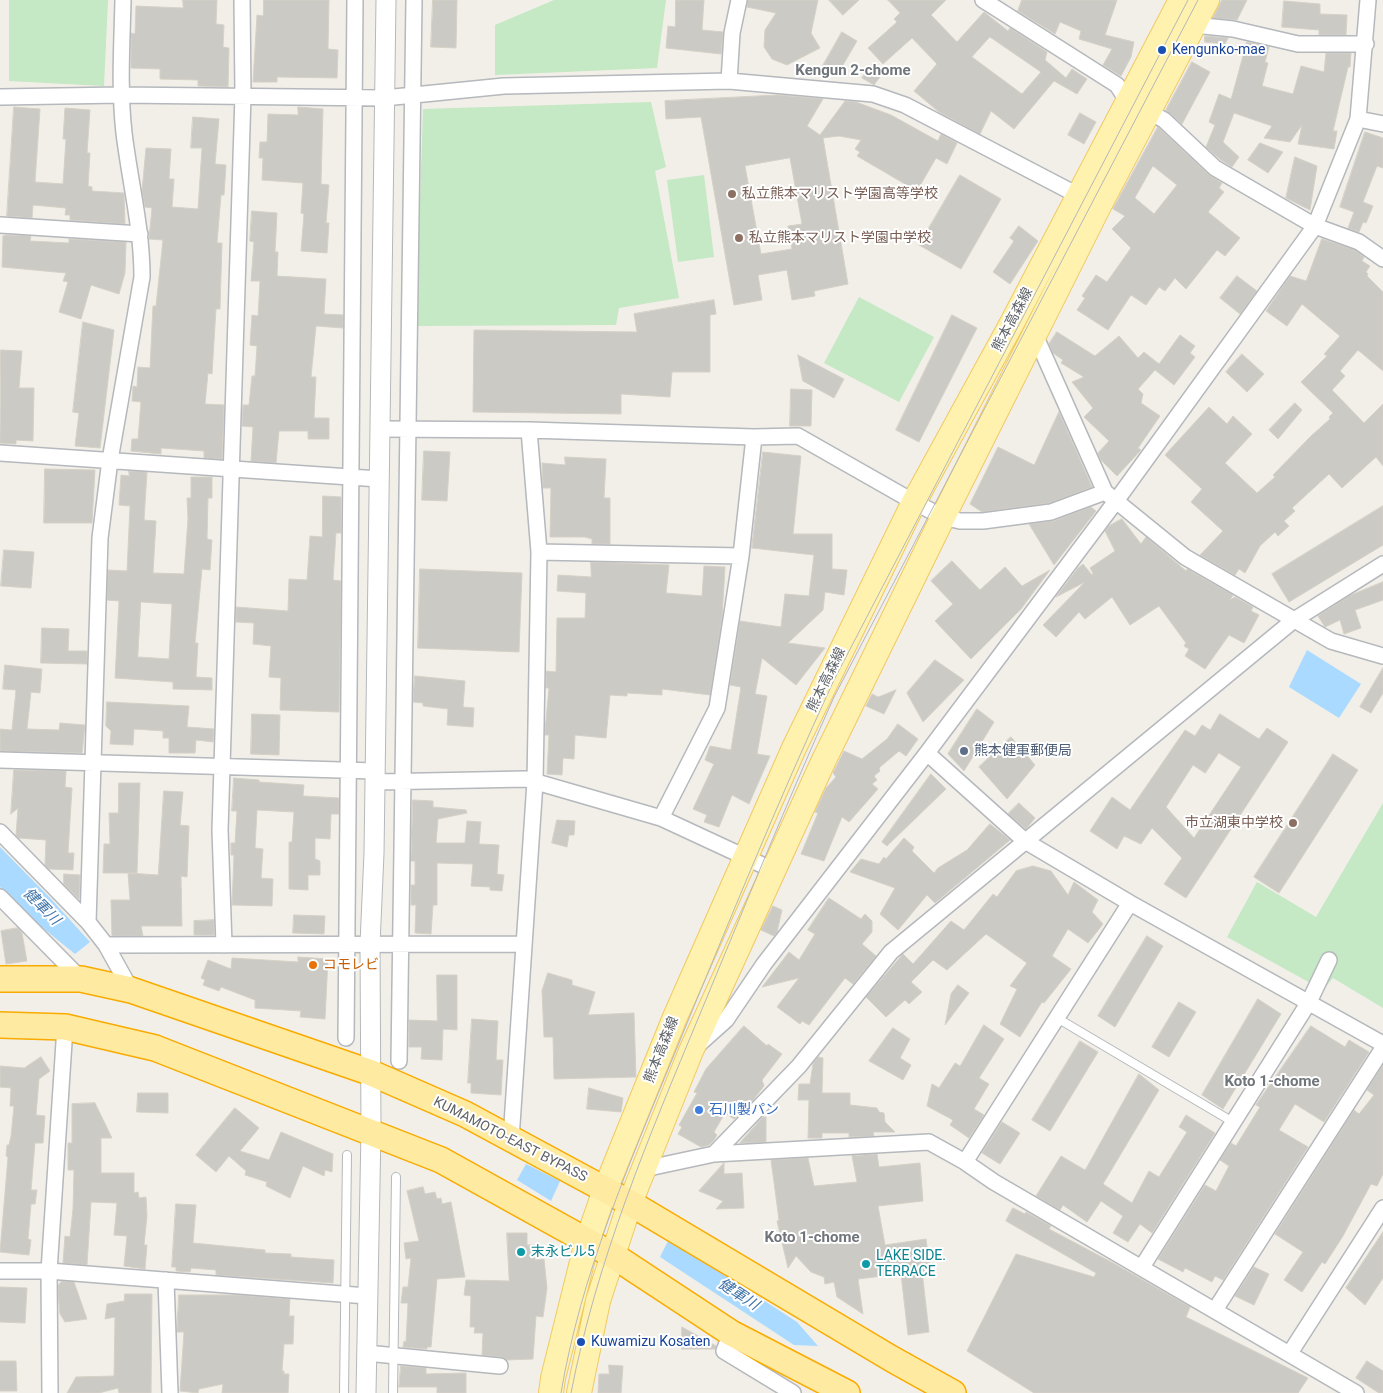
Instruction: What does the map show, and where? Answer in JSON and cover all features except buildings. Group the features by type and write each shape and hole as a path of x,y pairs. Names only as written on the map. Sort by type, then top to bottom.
{"highway":[{"name":"KUMAMOTO-EAST BYPASS","path":"0,979 81,979 131,990 370,1072 465,1114 630,1203 892,1359 953,1393"},
{"path":"0,1025 65,1027 155,1048 442,1160 614,1256 731,1333 847,1393"}],"main road":[{"name":"熊本高森線","path":"551,1393 553,1378 587,1242 605,1190 675,1017 744,857 794,748 914,502 1012,323 1181,0"},
{"name":"熊本高森線","path":"579,1393 598,1302 630,1203 691,1051 823,762 943,517 1100,206 1207,0"}],"street":[{"path":"88,922 100,538 110,460 142,277 140,234 124,134 121,95 123,0"},
{"path":"224,945 220,830 243,95 242,0"},
{"path":"346,1038 355,0"},
{"path":"366,1393 371,1131 370,944 375,777 386,0"},
{"path":"399,1062 414,0"},
{"path":"729,82 732,33 739,0"},
{"path":"982,0 1117,85 1127,100 1164,120 1215,168 1315,226 1359,242 1383,260"},
{"path":"691,1051 726,1020 770,957 927,753 1111,496 1315,226 1358,119 1366,44 1368,0"},
{"path":"1194,25 1233,29 1298,44 1366,44"},
{"path":"0,97 243,95 384,98 504,86 729,82 873,94 905,105 1100,206"},
{"path":"1358,119 1383,124"},
{"path":"0,225 140,234"},
{"path":"1035,336 1111,496 1186,557 1331,641 1383,656"},
{"path":"380,429 529,430 754,437 798,436 914,502 943,517 960,521 983,521 1051,512 1111,496"},
{"path":"511,1139 535,782 539,552 529,430"},
{"path":"661,818 717,708 741,556 754,437"},
{"path":"0,453 379,479"},
{"path":"539,552 741,556"},
{"path":"714,1154 799,1066 891,952 1294,620 1383,564"},
{"path":"927,753 1025,841 1130,903 1383,1044"},
{"path":"0,760 348,769 375,777 404,782 526,779 661,818 773,870"},
{"path":"0,832 88,922 106,945 131,990"},
{"path":"0,897 81,979"},
{"path":"965,1162 1130,903"},
{"path":"106,945 524,944"},
{"path":"1142,1267 1309,1002 1329,960"},
{"path":"50,1393 49,1271 65,1027"},
{"path":"1215,1310 1383,1048"},
{"path":"644,1169 714,1154 929,1142 965,1162 994,1182 1356,1393"},
{"path":"1290,1353 1383,1208"},
{"path":"0,1272 49,1271 367,1296"},
{"path":"166,1280 170,1393"},
{"path":"731,1333 724,1351 793,1393"},
{"path":"366,1353 500,1366"}],"lane":[{"path":"1056,1018 1233,1122"},
{"path":"344,1393 347,1155"},
{"path":"393,1393 396,1177"}],"green space":[{"path":"9,0 108,0 104,86 9,81"},
{"path":"554,0 666,0 657,68 495,75 495,25"},
{"path":"651,102 666,167 655,171 679,298 619,308 616,325 416,326 423,109"},
{"path":"704,175 714,257 678,262 667,180"},
{"path":"859,297 934,337 899,402 824,363"},
{"path":"1383,803 1383,1008 1333,978 1323,990 1227,937 1257,882 1316,917"}],"water":[{"path":"1307,650 1361,684 1339,718 1289,687"},
{"name":"健軍川","path":"0,847 90,942 75,954 33,920 0,887"},
{"path":"526,1164 560,1181 551,1201 517,1180"},
{"name":"健軍川","path":"669,1239 797,1322 818,1346 794,1345 660,1257"}],"tram line":[{"path":"561,1393 581,1305 608,1221 732,913 813,726 834,680 1188,0"},
{"path":"571,1393 595,1295 643,1154 799,776 834,697 1198,0"}],"place":[{"name":"Kengunko-mae","path":"1162,50"},
{"name":"私立熊本マリスト学園高等学校","path":"732,194"},
{"name":"私立熊本マリスト学園中学校","path":"739,238"},
{"name":"熊本健軍郵便局","path":"964,751"},
{"name":"市立湖東中学校","path":"1293,823"},
{"name":"コモレビ","path":"313,965"},
{"name":"石川製パン","path":"699,1110"},
{"name":"末永ビル5","path":"521,1252"},
{"name":"LAKE SIDE. TERRACE","path":"866,1264"},
{"name":"Kuwamizu Kosaten","path":"581,1342"}],"district":[{"name":"Kengun 2-chome","path":"853,71"},
{"name":"Koto 1-chome","path":"1272,1082"},
{"name":"Koto 1-chome","path":"812,1238"}]}
